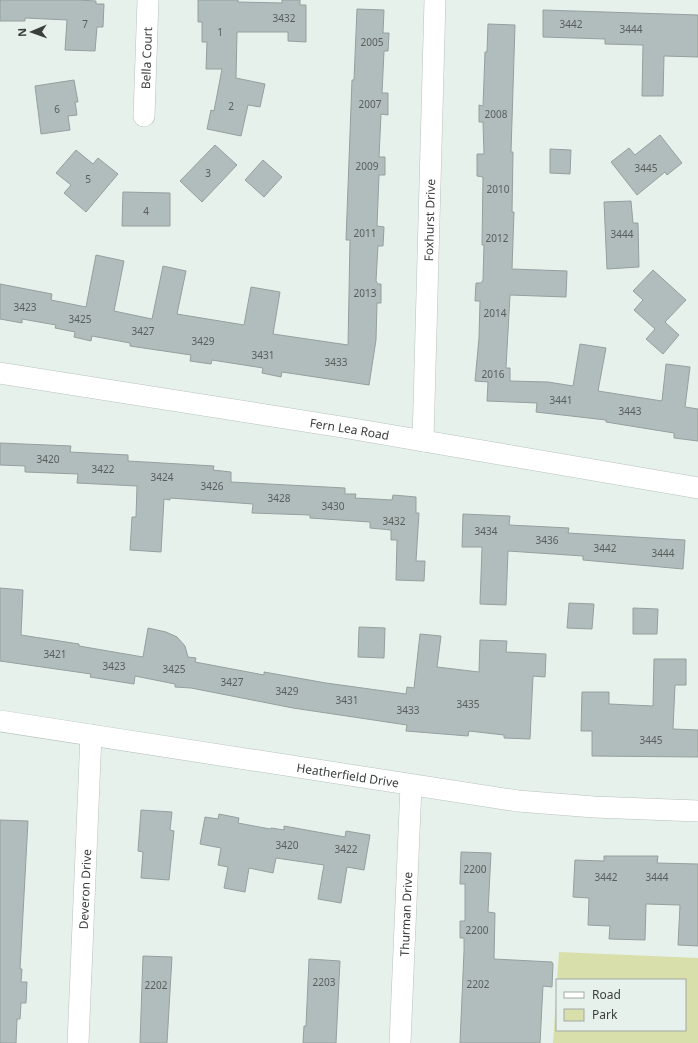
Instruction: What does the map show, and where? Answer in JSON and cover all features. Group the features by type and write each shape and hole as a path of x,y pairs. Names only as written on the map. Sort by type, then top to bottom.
{"street":[{"name":"Bella Court","path":"144,116 148,0"},
{"name":"Foxhurst Drive","path":"423,441 435,0"},
{"name":"Fern Lea Road","path":"0,373 423,441 698,488"},
{"name":"Heatherfield Drive","path":"0,721 411,786 518,801 594,807 698,811"},
{"name":"Deveron Drive","path":"78,1043 91,735"},
{"name":"Thurman Drive","path":"400,1043 411,786"}],"green space":[{"path":"559,952 698,958 698,1043 553,1043 556,997 556,1031 686,1031 686,979 557,979"}],"building":[{"path":"0,0 78,0 96,1 96,4 104,4 103,27 97,27 95,51 65,50 67,20 25,18 25,21 0,21"},
{"path":"198,0 238,0 238,2 282,3 282,0 300,0 300,5 306,5 306,42 288,41 288,32 237,32 236,78 265,84 260,107 248,105 241,136 207,129 211,110 214,111 222,69 206,69 207,42 202,42 202,22 198,22"},
{"path":"357,9 384,10 383,33 389,33 388,51 384,51 382,93 388,93 388,115 381,114 379,157 385,157 385,175 379,175 377,226 384,227 383,246 378,246 376,281 378,284 381,284 381,303 377,303 376,340 369,385 282,372 281,377 262,373 263,368 212,360 211,364 190,361 191,355 130,346 130,343 92,336 91,341 74,337 75,332 55,328 56,325 22,319 22,323 0,319 0,284 52,294 51,300 86,307 96,255 124,261 114,311 152,319 163,266 186,271 177,314 244,325 251,287 280,292 273,334 348,345 350,240 346,240 352,80 354,80"},
{"path":"543,10 698,15 698,57 664,56 663,96 642,96 643,45 605,44 605,39 543,37"},
{"path":"488,24 515,25 511,152 513,152 512,212 514,212 512,269 567,271 566,297 510,295 506,368 510,368 510,381 548,382 573,386 580,344 606,348 598,391 662,401 666,364 690,367 685,407 698,409 698,441 674,438 674,433 606,422 606,420 536,412 537,403 487,401 488,382 475,381 479,338 480,301 475,301 476,283 481,283 483,280 484,245 482,245 483,177 477,176 477,154 484,154 483,122 479,122 479,105 483,106 485,52 487,52"},
{"path":"74,80 78,102 75,102 77,115 68,116 70,130 41,134 35,86"},
{"path":"660,135 682,163 667,175 665,172 637,195 611,162 629,148 635,155"},
{"path":"215,145 237,165 202,202 180,181"},
{"path":"550,149 571,150 570,174 550,173"},
{"path":"76,150 93,164 98,158 118,174 86,212 64,193 71,185 56,173"},
{"path":"263,160 282,177 264,197 245,180"},
{"path":"123,192 170,193 170,226 122,226"},
{"path":"631,201 633,223 638,223 639,267 607,269 604,202"},
{"path":"653,270 686,300 665,322 679,335 663,354 646,339 655,329 634,310 643,300 633,291"},
{"path":"0,443 71,446 70,452 128,455 128,461 214,466 213,470 231,472 231,482 345,488 345,494 356,494 355,498 392,500 393,495 416,497 416,513 419,513 416,561 425,561 424,581 396,580 397,540 391,540 391,530 370,528 370,522 310,518 310,515 252,513 253,504 170,498 170,500 164,499 161,552 130,550 132,517 136,517 137,486 77,483 78,474 25,472 25,466 0,465"},
{"path":"463,514 510,516 509,525 569,528 568,533 685,540 683,569 583,560 583,556 508,551 506,605 480,604 482,547 462,547"},
{"path":"0,588 23,590 21,635 79,644 79,646 143,657 148,628 166,632 177,637 185,646 188,657 196,658 195,662 264,675 264,672 326,683 406,694 407,687 414,688 420,634 441,636 437,667 479,672 480,640 507,641 506,652 546,654 545,677 533,676 530,739 504,738 504,735 469,731 468,736 406,731 407,725 293,708 191,688 175,687 175,684 135,676 134,684 90,677 91,674 0,661"},
{"path":"569,603 594,604 592,629 567,628"},
{"path":"633,608 658,609 657,634 633,634"},
{"path":"359,627 385,628 384,658 358,657"},
{"path":"654,659 686,659 686,685 675,685 673,729 698,730 698,757 592,756 592,731 581,731 582,692 609,692 609,704 653,706"},
{"path":"141,810 172,812 170,830 174,831 169,880 141,878 143,852 138,851"},
{"path":"219,814 239,818 238,823 270,829 284,830 284,826 345,837 346,831 370,835 364,870 347,867 341,903 318,899 324,865 276,858 273,873 249,868 245,892 224,888 228,867 218,865 221,848 200,844 205,817 218,819"},
{"path":"0,820 28,821 20,969 22,969 21,982 27,982 26,1003 21,1003 20,1019 17,1019 16,1043 0,1043"},
{"path":"461,852 491,853 488,912 495,913 494,959 552,962 553,964 552,987 543,986 540,1043 460,1043 464,938 460,938 460,921 465,921 465,884 460,884"},
{"path":"604,856 658,856 657,863 698,864 698,946 678,945 680,905 646,904 645,940 609,939 610,926 588,925 589,898 573,897 575,860 604,861"},
{"path":"143,956 172,957 167,1043 140,1043"},
{"path":"309,959 340,961 336,1043 303,1043 304,1026 306,1026"}]}
